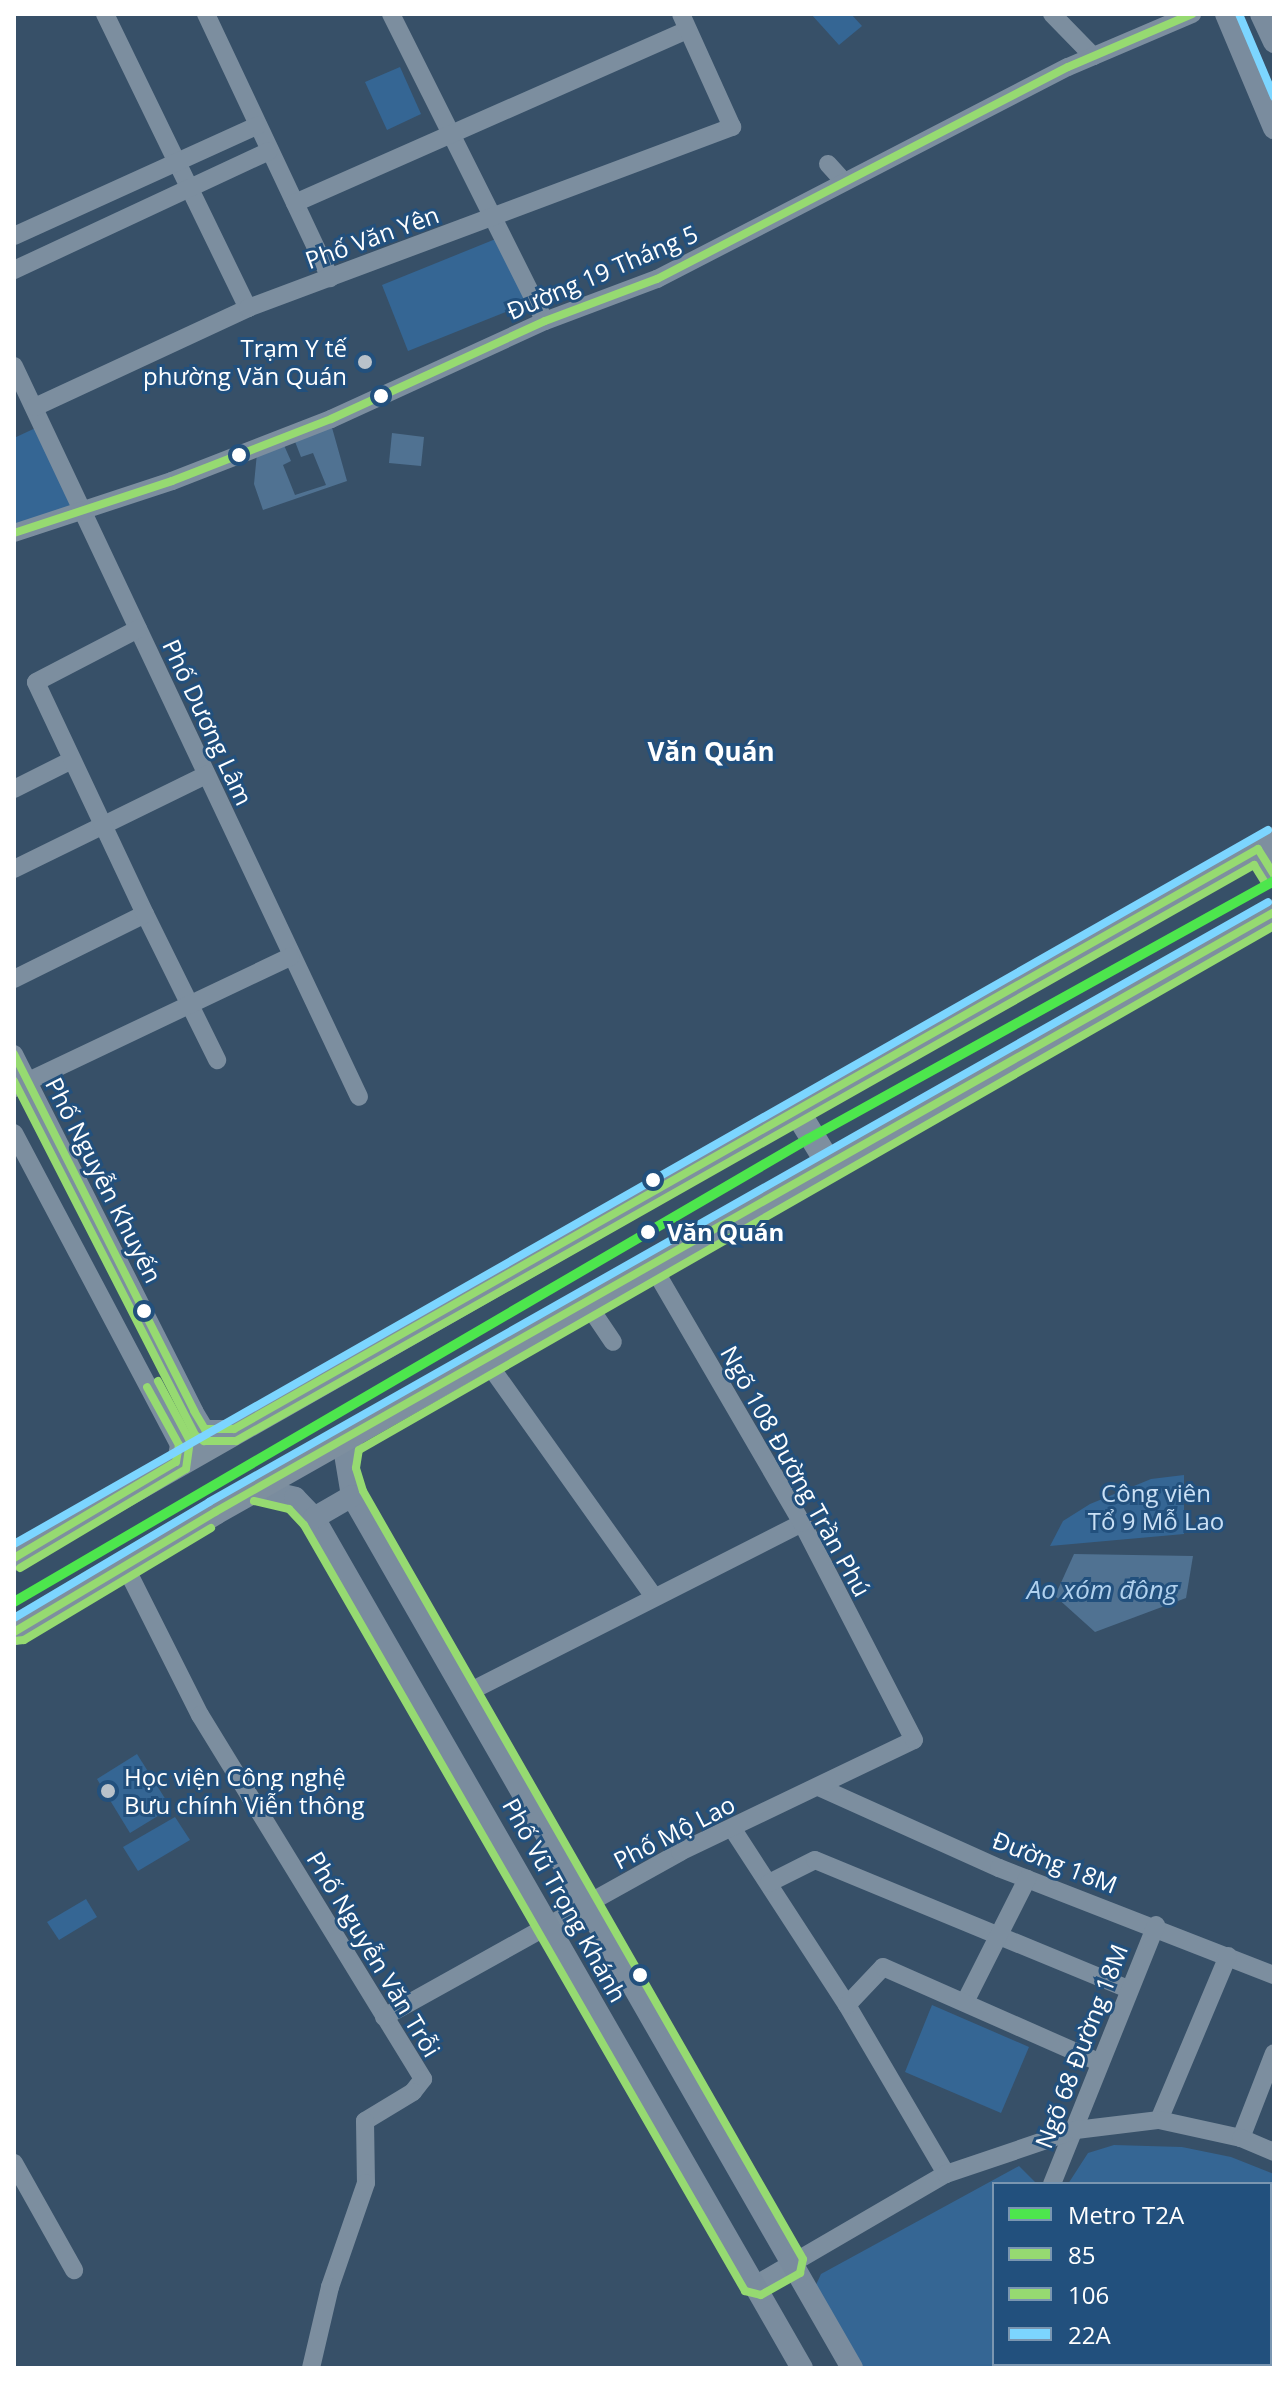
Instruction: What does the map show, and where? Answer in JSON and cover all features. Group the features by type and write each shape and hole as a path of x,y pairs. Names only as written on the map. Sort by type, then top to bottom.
{"highway":[{"path":"14,1558 176,1462 1266,844 1274,875"},
{"path":"15,1628 1274,912"},
{"path":"796,1110 829,1164"}],"main road":[{"path":"1226,14 1274,128"},
{"path":"1261,14 1274,42"},
{"name":"Phố Vũ Trọng Khánh","path":"356,1432 345,1454 352,1496 852,2368"},
{"name":"Phố Vũ Trọng Khánh","path":"257,1489 295,1498 314,1518 802,2368"},
{"path":"314,1518 352,1496"}],"street":[{"path":"105,14 186,188 248,308"},
{"path":"206,14 330,278"},
{"path":"391,14 545,321"},
{"path":"1052,14 1093,56"},
{"name":"Đường 19 Tháng 5","path":"14,533 86,511 331,419 545,321 657,279 1093,56 1155,20 1192,14"},
{"path":"295,203 453,136 684,22"},
{"name":"Phố Văn Yên","path":"35,407 248,308 732,127 684,22"},
{"path":"14,236 257,126"},
{"path":"14,270 269,151"},
{"path":"828,164 844,182"},
{"name":"Phố Dương Lâm","path":"14,366 86,511 290,957 359,1097"},
{"path":"138,629 36,682 70,761 217,1060"},
{"path":"14,789 70,761"},
{"path":"14,869 206,775"},
{"path":"14,979 145,914"},
{"path":"21,1084 290,957"},
{"name":"Phố Nguyễn Khuyến","path":"14,1054 21,1084 205,1429 234,1429"},
{"path":"14,1135 179,1445 176,1462"},
{"name":"Ngõ 108 Đường Trần Phú","path":"652,1265 802,1523 914,1740 821,1788"},
{"path":"586,1302 613,1342"},
{"path":"485,1359 654,1597"},
{"path":"166,1421 191,1405"},
{"path":"465,1694 802,1523"},
{"name":"Phố Nguyễn Văn Trỗi","path":"125,1566 200,1715 423,2079 413,2092 365,2121 366,2183 330,2287 311,2368"},
{"name":"Phố Mộ Lao","path":"384,2017 547,1924 732,1828 821,1788"},
{"name":"Đường 18M","path":"821,1788 1027,1879 1156,1925 1274,1975"},
{"path":"732,1828 847,2005 946,2174"},
{"path":"769,1883 815,1860 1126,1988"},
{"path":"965,2002 1027,1879"},
{"name":"Ngõ 68 Đường 18M","path":"1053,2182 1076,2130 1126,1988 1156,1925"},
{"path":"1159,2120 1228,1956"},
{"path":"847,2005 883,1967 1098,2062"},
{"path":"1241,2138 1274,2053"},
{"path":"755,2285 946,2174 1076,2130 1159,2120 1241,2138 1274,2152"},
{"path":"14,2163 74,2270"}],"green space":[{"path":"811,14 851,14 862,26 839,45"},
{"path":"400,67 421,114 387,130 365,82"},
{"path":"503,236 533,301 408,351 382,285"},
{"path":"42,425 84,511 14,532 14,438"},
{"name":"Công viên Tổ 9 Mỗ Lao","path":"1184,1475 1184,1534 1050,1546 1063,1521 1090,1504 1151,1479"},
{"path":"137,1754 171,1808 130,1833 97,1779"},
{"path":"175,1817 190,1840 138,1871 123,1847"},
{"path":"86,1899 97,1917 59,1940 47,1922"},
{"path":"932,2005 1029,2047 1001,2113 905,2072"},
{"path":"1114,2145 1182,2147 1231,2157 1274,2174 1274,2368 1050,2368 1272,2366 1272,2182 1069,2182 1088,2153"},
{"path":"1019,2166 1035,2182 992,2182 992,2366 1018,2368 861,2368 815,2287 821,2274"}],"water":[{"path":"331,424 347,481 263,510 254,484 257,453 283,443 291,461 283,465 295,495 326,485 313,453 301,457 294,439"},
{"path":"392,433 424,437 421,466 389,463"},
{"name":"Ao xóm đông","path":"1074,1554 1193,1556 1186,1598 1095,1632 1055,1596"}],"metro line":[{"name":"T2A","path":"14,1602 808,1139 1274,881"}],"transit line":[{"name":"85","path":"14,533 172,481 331,419 545,321 657,279 1068,67 1192,14"},
{"name":"22A","path":"1239,14 1274,97"},
{"name":"22A","path":"14,1544 1268,830"},
{"name":"85","path":"14,1054 194,1411 205,1429 234,1429 1258,849 1274,875"},
{"name":"106","path":"14,1081 195,1435 204,1441 236,1441 1254,865 1264,881"},
{"name":"22A","path":"14,1618 209,1502 1268,902"},
{"name":"85","path":"14,1632 215,1512 1274,912"},
{"name":"106","path":"254,1501 289,1509 304,1525 745,2291 761,2295 800,2273 803,2259 363,1491 356,1468 359,1450 1274,926"},
{"name":"106","path":"20,1568 186,1469 190,1441 158,1381"},
{"name":"85","path":"14,1558 176,1462 179,1445 147,1387"},
{"name":"106","path":"14,1641 24,1640 211,1528"}],"place":[{"name":"Trạm Y tế phường Văn Quán","path":"365,362"},
{"name":"Văn Quán","path":"648,1232"},
{"name":"Học viện Công nghệ Bưu chính Viễn thông","path":"108,1791"}],"district":[{"name":"Văn Quán","path":"711,752"}]}
